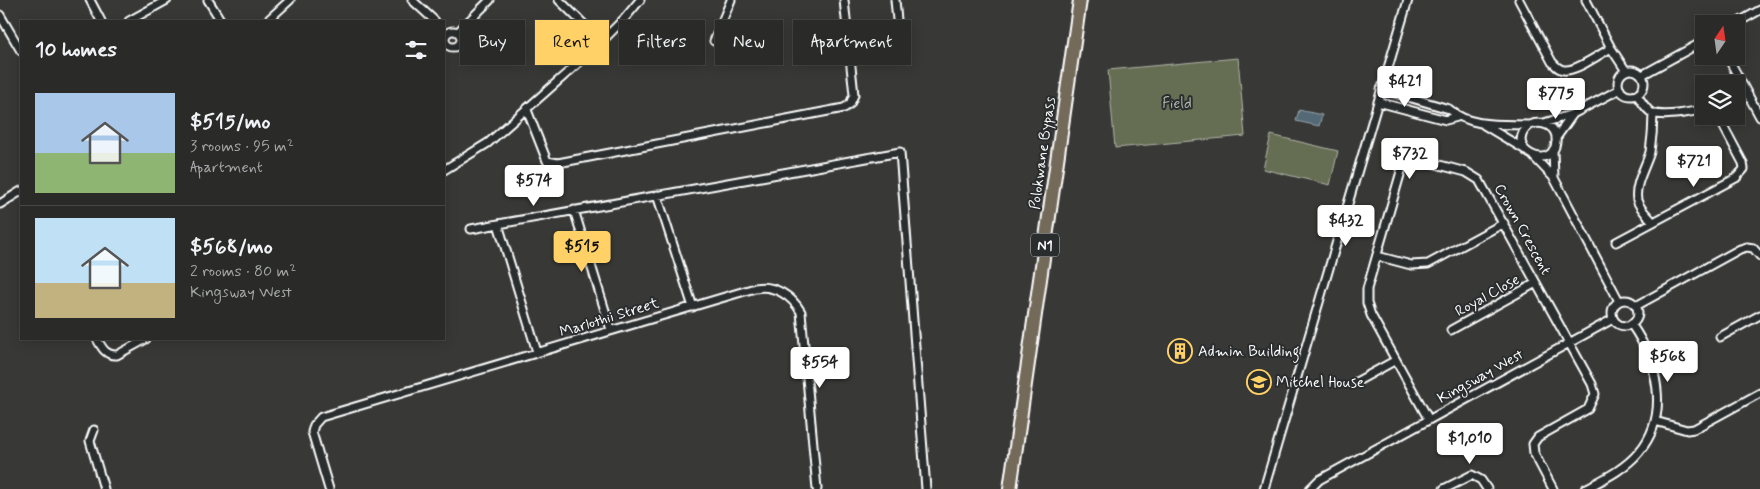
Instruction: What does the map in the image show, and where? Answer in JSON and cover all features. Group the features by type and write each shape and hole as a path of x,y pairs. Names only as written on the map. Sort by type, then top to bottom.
{"highway":[{"name":"Polokwane Bypass","path":"1010,489 1080,0"}],"street":[{"path":"90,0 100,20"},
{"path":"130,20 167,0"},
{"path":"208,0 220,20"},
{"path":"268,20 290,0"},
{"path":"412,0 434,20"},
{"path":"458,32 490,0"},
{"path":"559,0 579,20"},
{"path":"609,34 626,18 640,0"},
{"path":"714,42 731,0"},
{"path":"527,110 546,161 558,163 844,108 850,104 854,95 844,0"},
{"path":"895,0 897,20"},
{"path":"1264,489 1280,429 1408,0"},
{"path":"1519,0 1552,62 1558,68 1565,71 1573,68 1611,48"},
{"path":"1586,0 1611,48 1626,71"},
{"path":"1745,18 1760,10"},
{"path":"0,15 20,49"},
{"path":"450,47 445,41 446,31 458,32"},
{"path":"445,52 450,47 456,47 461,42 458,32"},
{"path":"1642,75 1695,46"},
{"path":"445,169 488,143 577,65"},
{"path":"1732,65 1760,117"},
{"path":"1633,70 1642,75 1644,81 1643,88 1637,94 1627,95 1620,89 1619,79 1626,71 1633,70"},
{"path":"1381,90 1449,110 1457,117 1481,123 1530,125 1544,123 1573,114 1620,89"},
{"path":"1637,94 1653,113 1684,114 1695,111"},
{"path":"1378,102 1446,120 1457,117"},
{"path":"1653,113 1653,130 1649,153 1637,190 1638,204 1653,222"},
{"path":"1554,178 1553,150 1556,138 1573,114"},
{"path":"1481,123 1524,149 1554,178 1619,301"},
{"path":"1544,123 1552,129 1556,138"},
{"path":"1524,149 1523,132 1530,125"},
{"path":"1616,242 1736,178 1744,169 1739,154 1723,125"},
{"path":"1533,156 1543,157 1553,150"},
{"path":"471,229 900,152 926,489"},
{"name":"Crown Crescent","path":"1429,420 1371,315 1367,302 1367,289 1402,168 1407,161 1413,158 1466,172 1476,177 1482,184 1592,384 1594,394 1588,409 1538,438 1533,444 1534,453 1553,489"},
{"path":"657,195 693,306"},
{"path":"0,204 18,196"},
{"path":"574,210 611,330"},
{"path":"1377,256 1410,265 1428,264 1504,223"},
{"path":"498,224 538,352"},
{"path":"1636,306 1740,248 1750,246 1757,250 1760,256"},
{"name":"Royal Close","path":"1451,330 1536,283"},
{"name":"Marlothii Street","path":"329,489 312,432 314,425 321,417 693,306 756,288 767,287 776,289 798,306 803,320 817,489"},
{"path":"1619,301 1630,301 1636,306 1636,318 1631,324 1621,325 1613,319 1612,308 1619,301"},
{"path":"1720,337 1760,315"},
{"name":"Kingsway West","path":"1310,489 1319,480 1613,319"},
{"path":"1585,489 1611,474 1638,453 1644,446 1655,421 1658,389 1646,350 1631,324"},
{"path":"98,340 108,354 112,355 117,355 144,340"},
{"path":"1356,382 1396,360"},
{"path":"1655,421 1687,430 1694,429 1760,393"},
{"path":"94,430 90,441 104,489"},
{"path":"1444,489 1475,476 1482,480 1487,489"}],"green space":[{"name":"Field","path":"1238,58 1245,136 1115,148 1108,70"},
{"path":"1271,135 1338,151 1330,185 1263,169"}],"water":[{"path":"1299,110 1322,115 1319,126 1296,121"}],"place":[{"name":"Admin Building","path":"1180,351"},
{"name":"Mitchel House","path":"1259,382"}]}
